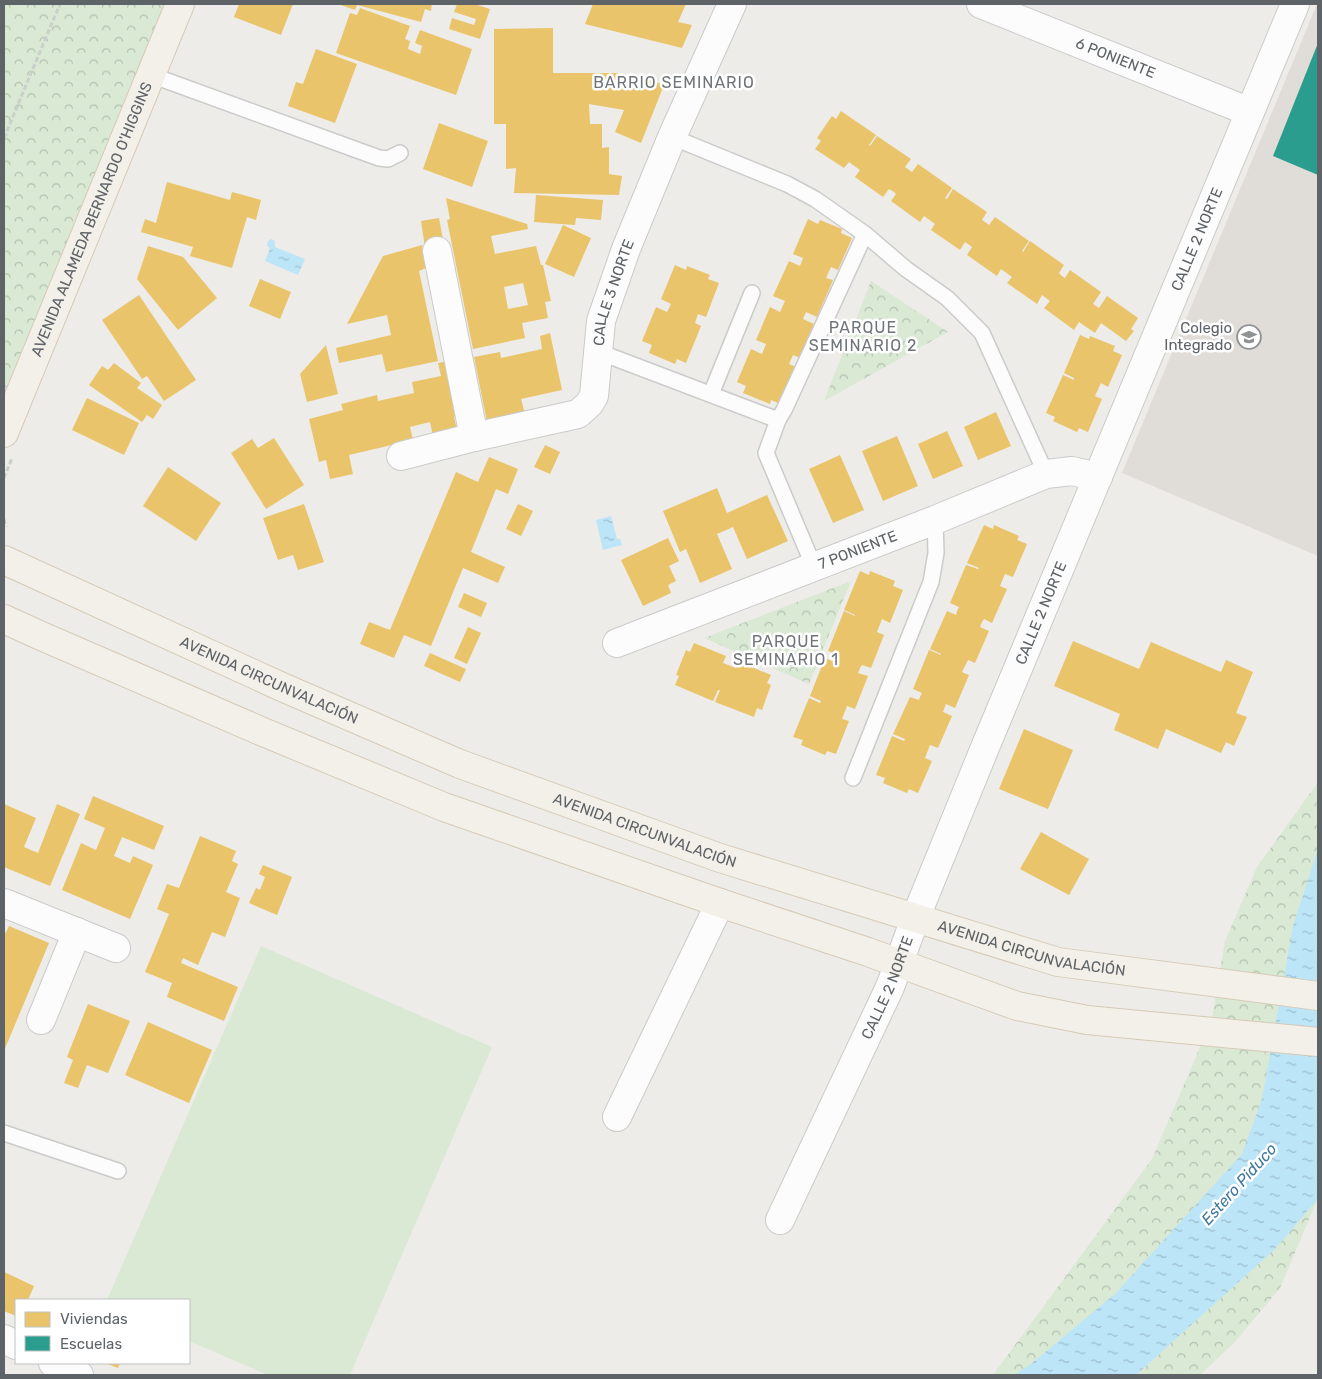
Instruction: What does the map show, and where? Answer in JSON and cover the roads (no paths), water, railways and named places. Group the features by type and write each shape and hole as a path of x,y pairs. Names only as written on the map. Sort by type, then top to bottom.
{"main road":[{"name":"AVENIDA ALAMEDA BERNARDO O'HIGGINS","path":"4,433 180,4"},
{"name":"AVENIDA CIRCUNVALACIÓN","path":"4,560 282,688 460,764 720,858 1058,962 1318,996"},
{"path":"4,618 263,732 444,807 720,903 868,952 1017,1006 1087,1020 1318,1042"}],"street":[{"name":"CALLE 3 NORTE","path":"401,456 474,437 578,414 589,404 594,396 602,320 626,249 672,137 732,4"},
{"name":"6 PONIENTE","path":"981,4 1250,112"},
{"name":"CALLE 2 NORTE","path":"780,1220 890,986 915,919 1295,4"},
{"path":"437,251 474,437"},
{"name":"7 PONIENTE","path":"617,643 935,520 1046,474 1072,471 1098,478"},
{"path":"4,903 116,948"},
{"path":"618,1117 720,903"},
{"path":"40,1020 77,932"},
{"path":"55,1364 79,1375"}],"lane":[{"path":"151,75 379,158 388,159 400,153"},
{"path":"672,137 787,184 815,199 865,234 906,269 947,298 982,333 1046,474"},
{"path":"814,567 766,453 778,420 865,234"},
{"path":"711,394 752,293"},
{"path":"598,352 778,420"},
{"path":"853,778 931,582 936,553 935,520"},
{"path":"4,1133 118,1171"}],"water":[{"path":"271,239 275,241 275,247 305,259 298,275 265,261 270,248 267,246 268,241"},
{"path":"611,516 617,539 620,539 622,545 603,550 596,520"},
{"name":"Estero Piduco","path":"1318,849 1317,1200 1274,1250 1136,1375 1014,1375 1031,1364 1116,1293 1242,1154 1262,1099 1293,926"}],"place":[{"name":"Colegio Integrado","path":"1249,337"}],"district":[{"name":"BARRIO SEMINARIO","path":"674,82"},
{"name":"PARQUE SEMINARIO 2","path":"863,336"},
{"name":"PARQUE SEMINARIO 1","path":"786,650"}]}
